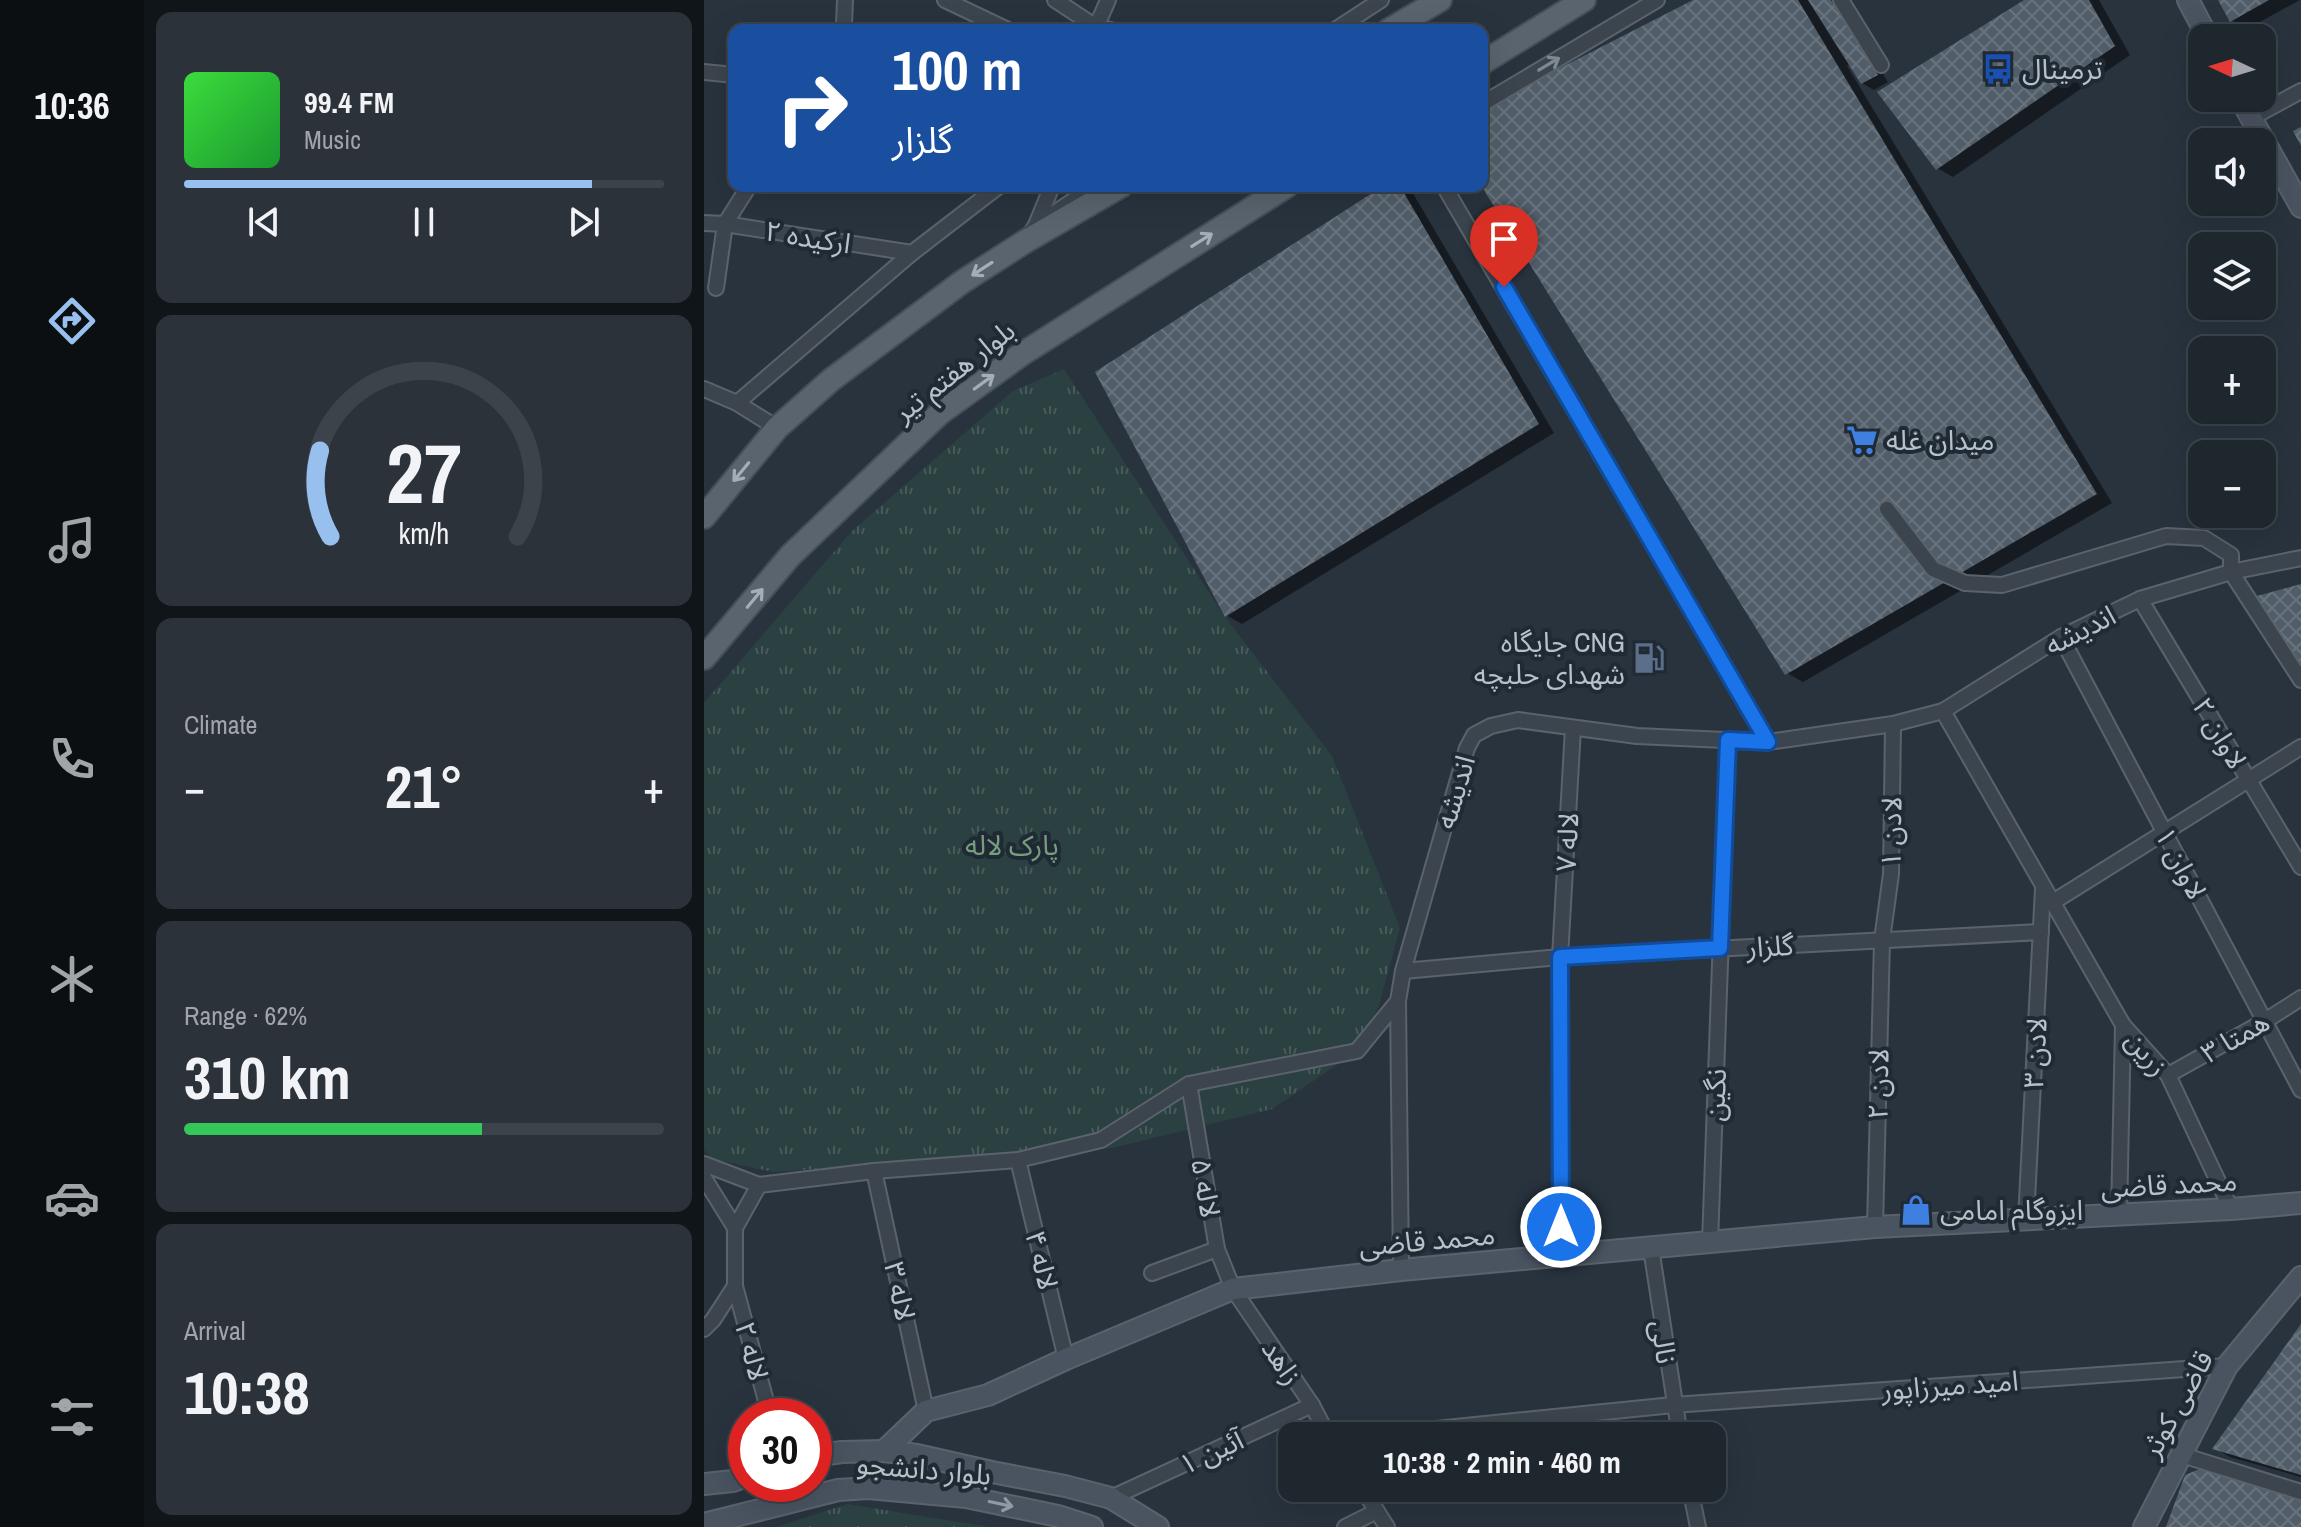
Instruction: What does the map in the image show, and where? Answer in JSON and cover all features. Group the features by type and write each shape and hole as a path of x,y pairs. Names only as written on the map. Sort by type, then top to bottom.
{"main road":[{"path":"1399,24 1440,0"},
{"path":"1488,59 1584,0"},
{"path":"704,517 777,428 831,380 1031,233 1110,192"},
{"name":"بلوار هفتم تیر","path":"704,658 790,556 940,413 1022,354 1278,192"}],"street":[{"path":"845,0 847,24"},
{"path":"945,0 995,24"},
{"path":"1055,0 1089,24"},
{"path":"1098,24 1108,0"},
{"path":"1344,24 1381,0"},
{"path":"1488,100 1657,0"},
{"path":"1841,0 1881,65"},
{"path":"2188,0 2201,24"},
{"path":"705,75 728,75"},
{"path":"2251,118 2301,91"},
{"path":"2248,112 2301,207"},
{"path":"716,288 725,224 745,192"},
{"path":"737,403 912,253 989,192"},
{"path":"1031,233 1049,192"},
{"path":"1031,233 1087,192"},
{"path":"1447,192 1768,742"},
{"name":"ارکیده ۲","path":"704,223 912,253"},
{"path":"704,389 737,403 777,428"},
{"path":"1887,509 1933,569 1965,583 2002,585 2166,536 2204,538 2231,555 2231,572 2301,680"},
{"name":"اندیشه","path":"759,1185 874,1171 1018,1160 1101,1140 1189,1084 1357,1051 1398,1001 1403,971 1467,748 1474,735 1491,726 1518,720 1637,736 1768,742 1893,724 1943,711 2061,637 2140,599 2231,572 2301,558"},
{"name":"لاوان ۲","path":"2140,599 2301,867"},
{"name":"لاوان ۱","path":"2061,637 2301,1090"},
{"name":"زرین","path":"1943,711 2123,1025 2168,1075 2231,1209"},
{"name":"لادن ۱","path":"1882,940 1891,874 1893,724"},
{"name":"لاله ۷","path":"1561,1257 1560,957 1573,728"},
{"name":"نگین","path":"1710,1243 1728,740"},
{"path":"2053,902 2301,747"},
{"name":"لادن ۳","path":"2026,1220 2043,886"},
{"name":"گلزار","path":"1403,971 1560,957 2041,932"},
{"name":"لادن ۲","path":"1875,1227 1882,940"},
{"name":"همتا ۳","path":"2168,1075 2301,998"},
{"path":"1398,1001 1401,1270"},
{"path":"2119,1215 2123,1025"},
{"name":"لاله ۵","path":"1189,1084 1217,1249 1233,1289"},
{"name":"لاله ۴","path":"1018,1160 1066,1359"},
{"path":"704,1164 759,1185 735,1228 704,1178"},
{"name":"لاله ۳","path":"874,1171 926,1411"},
{"name":"محمد قاضی","path":"884,1451 926,1411 988,1395 1233,1289 1401,1270 1875,1227 2301,1203"},
{"name":"لاله ۲","path":"735,1228 735,1286 765,1398"},
{"name":"نالی","path":"1651,1248 1677,1422"},
{"path":"1152,1273 1217,1249"},
{"name":"قاضی کوثر","path":"2144,1527 2227,1366 2301,1277"},
{"path":"704,1329 735,1286"},
{"name":"زاهد","path":"1233,1289 1321,1422"},
{"name":"امید میرزاپور","path":"1505,1422 1673,1405 2227,1366"},
{"name":"آئین ۱","path":"1111,1498 1312,1405"},
{"name":"بلوار دانشجو","path":"832,1453 884,1451 917,1455 1065,1486 1111,1498 1158,1527"},
{"path":"2182,1455 2301,1492"},
{"path":"705,1482 728,1481"},
{"name":"بلوار دانشجو","path":"704,1524 838,1490 868,1488 966,1497 1058,1516 1092,1527"},
{"path":"1371,1502 1387,1527"},
{"path":"1693,1502 1698,1527"},
{"path":"1345,1527 1377,1511"}],"green space":[{"name":"پارک لاله","path":"1064,369 1225,617 1332,756 1400,928 1379,1005 1357,1051 1272,1109 1112,1148 773,1172 713,1159 704,1150 704,703 852,531 1013,391"},
{"path":"847,1504 990,1527 776,1527"}],"building":[{"path":"1693,0 1798,0 2097,494 1785,675 1485,192 1488,192 1488,105"},
{"path":"1808,0 1831,0 1878,75 1861,84"},
{"name":"ترمینال","path":"2024,0 2089,0 2115,46 1936,170 1877,92"},
{"path":"2218,0 2269,0 2230,22"},
{"path":"2301,127 2301,146 2293,131"},
{"path":"1374,192 1404,192 1539,424 1225,617 1095,372"},
{"path":"2301,584 2301,671 2253,597"},
{"path":"2301,1324 2301,1475 2212,1449"},
{"path":"2202,1468 2301,1499 2301,1527 2166,1527 2185,1475"}],"place":[{"name":"ترمینال","path":"1998,69"},
{"name":"میدان غله","path":"1862,440"},
{"name":"جایگاه CNG شهدای حلبچه","path":"1649,658"},
{"name":"ایزوگام امامی","path":"1916,1210"}],"route":[{"path":"1504,287 1768,742 1728,740 1720,948 1560,957 1561,1227"}]}
